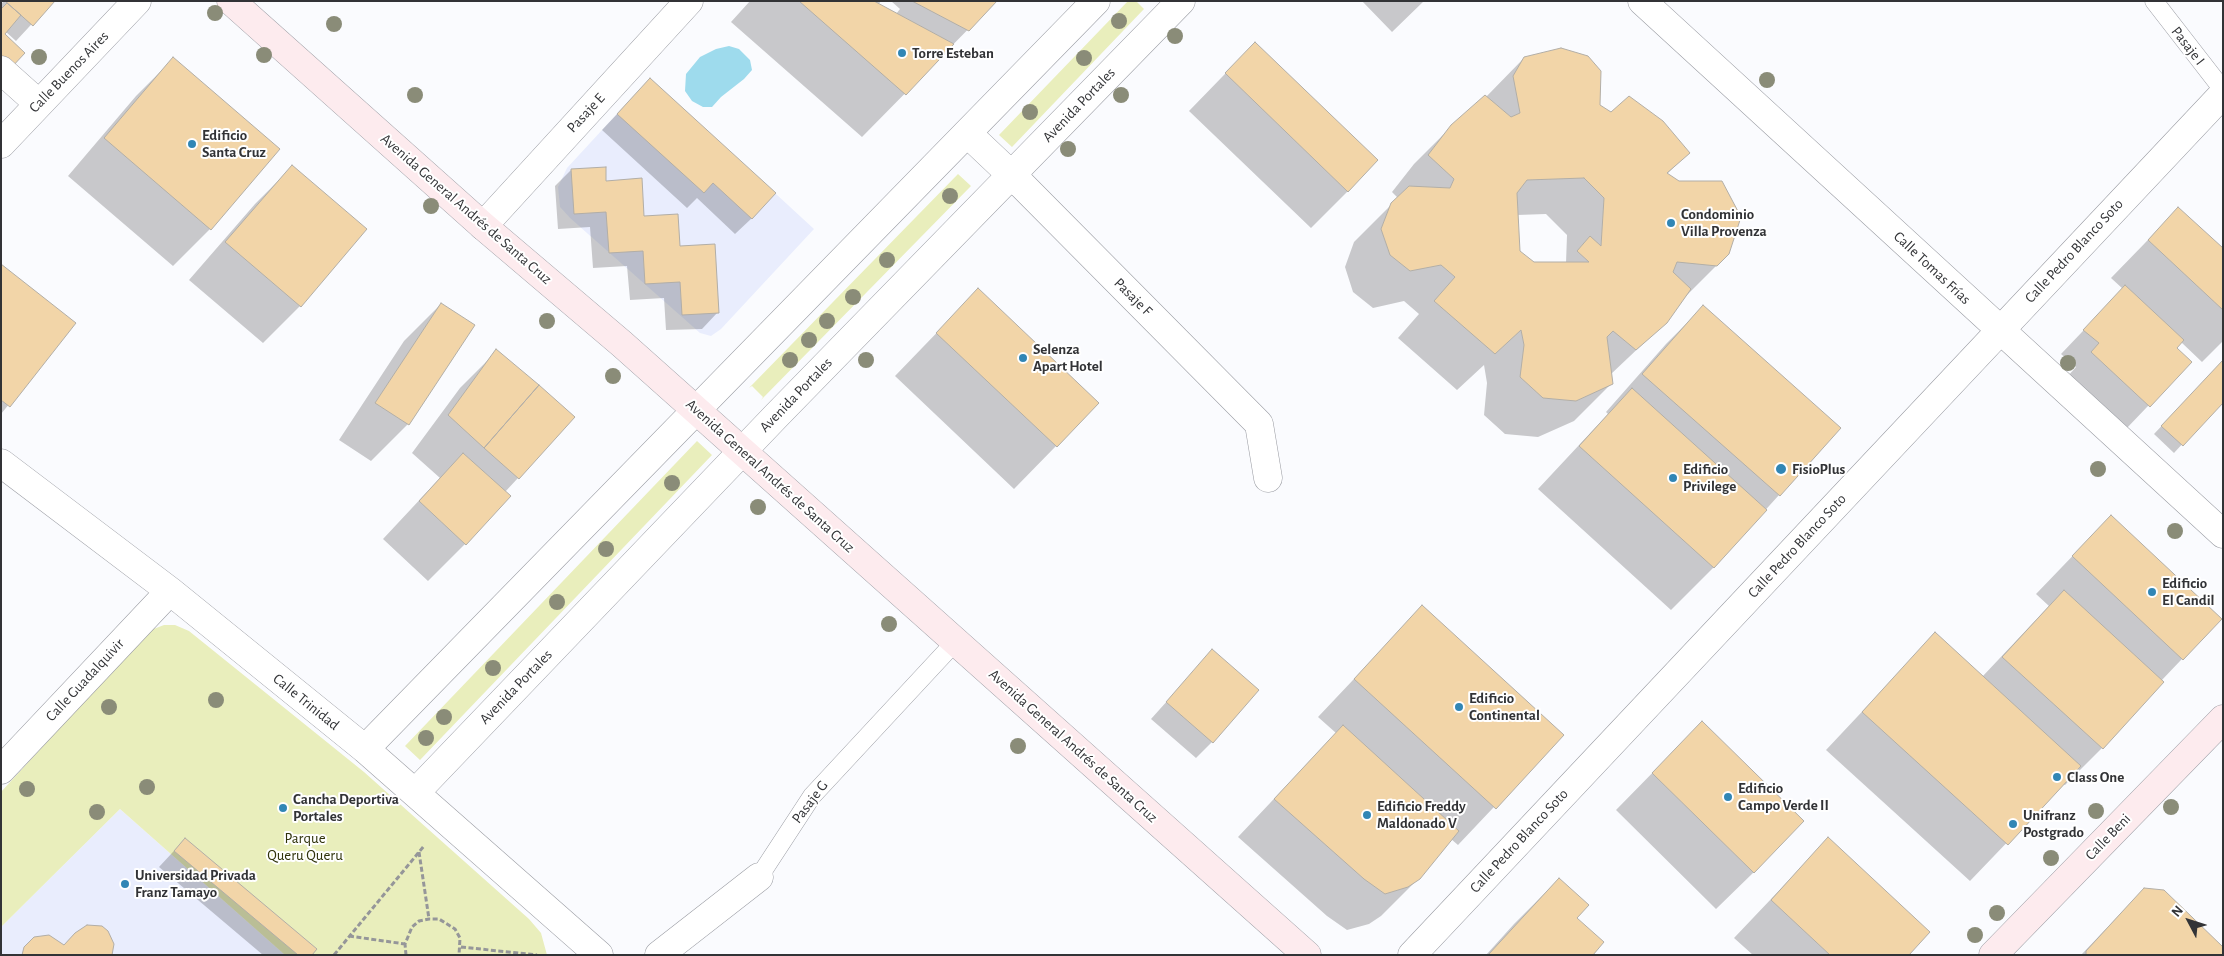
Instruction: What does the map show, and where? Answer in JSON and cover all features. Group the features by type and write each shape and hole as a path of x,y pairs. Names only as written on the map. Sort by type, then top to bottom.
{"main road":[{"name":"Avenida General Andrés de Santa Cruz","path":"231,1 483,226 622,344 743,451 1307,955"},
{"name":"Calle Beni","path":"1993,955 2223,719"}],"street":[{"name":"Calle Buenos Aires","path":"1,144 137,1"},
{"name":"Pasaje E","path":"483,226 689,1"},
{"path":"365,749 1096,1"},
{"name":"Avenida Portales","path":"415,793 743,451 1181,1"},
{"name":"Calle Tomas Frías","path":"1642,1 2223,534"},
{"path":"1,70 39,104"},
{"name":"Calle Pedro Blanco Soto","path":"1412,955 2223,94"},
{"name":"Pasaje F","path":"967,133 1259,424 1268,478"},
{"name":"Calle Trinidad","path":"1,463 170,591 365,749 595,954"},
{"name":"Calle Guadalquivir","path":"1,770 170,591"},
{"name":"Pasaje G","path":"659,955 759,877"}],"lane":[{"name":"Pasaje I","path":"2154,1 2223,90"},
{"name":"Pasaje G","path":"759,877 812,796 956,641"}],"path":[{"path":"334,955 425,845"},
{"path":"419,852 429,918"},
{"path":"406,955 405,944 412,927 419,921 429,918 439,919 455,929 460,938 461,947 459,955"},
{"path":"349,936 405,944"},
{"path":"461,947 537,955"}],"shaded area":[{"path":"650,78 814,229 721,329 711,336 700,333 560,207 558,187 567,168"},
{"name":"Universidad Privada Franz Tamayo","path":"120,809 285,955 1,955 1,927"}],"green space":[{"path":"1128,1 1136,1 1144,9 1012,147 999,135"},
{"path":"958,174 971,186 761,400 763,397 752,386 749,388"},
{"path":"697,441 712,455 420,760 405,746"},
{"name":"Parque Queru Queru","path":"164,625 175,625 189,631 364,772 529,919 541,933 547,955 285,955 120,809 1,927 1,792 141,639 151,630"}],"water":[{"path":"729,46 739,49 750,60 752,70 712,107 703,107 692,101 685,91 686,74 700,57 716,49"}],"building":[{"path":"5,1 55,1 33,26"},
{"name":"Torre Esteban","path":"799,1 874,1 954,44 906,95"},
{"path":"912,1 997,1 969,31"},
{"path":"7,3 21,15 5,34 25,53 10,69 1,61 1,9"},
{"path":"1255,42 1378,160 1348,192 1225,73"},
{"name":"Condominio Villa Provenza","path":"1561,48 1588,56 1601,71 1600,105 1611,112 1629,96 1663,121 1690,153 1667,173 1679,181 1722,181 1741,217 1729,254 1717,266 1677,262 1673,272 1691,289 1667,323 1636,350 1613,331 1607,337 1613,384 1576,401 1543,398 1520,377 1524,345 1521,330 1495,354 1434,301 1455,277 1441,265 1410,271 1390,255 1381,229 1391,203 1409,186 1450,188 1454,179 1428,155 1451,125 1485,95 1511,117 1520,113 1513,76 1524,57","holes":["1584,178 1604,198 1601,246 1590,236 1577,251 1589,262 1534,262 1520,251 1517,193 1527,180"]},
{"name":"Edificio Santa Cruz","path":"173,57 280,149 211,230 104,138"},
{"path":"650,78 776,193 752,219 713,183 704,193 617,114"},
{"path":"292,165 367,229 301,307 225,242"},
{"path":"606,167 606,181 642,178 644,216 678,214 680,246 715,244 719,313 682,315 680,282 645,284 643,251 609,253 606,212 574,214 571,169"},
{"path":"2178,207 2223,248 2223,310 2148,240"},
{"path":"1,264 76,323 10,407 1,400"},
{"path":"2125,285 2184,340 2177,348 2192,362 2150,407 2091,352 2099,343 2083,330"},
{"name":"Selenza Apart Hotel","path":"978,288 1099,403 1057,447 936,333"},
{"path":"441,303 475,325 409,425 375,403"},
{"path":"1703,305 1841,428 1780,496 1642,374"},
{"path":"496,349 539,385 484,448 448,415"},
{"path":"2223,360 2223,403 2183,446 2161,426"},
{"path":"539,385 575,417 519,479 484,448"},
{"name":"Edificio Privilege","path":"1632,388 1767,510 1714,568 1579,446"},
{"path":"463,453 511,496 466,545 419,501"},
{"name":"Edificio El Candil","path":"2111,515 2222,619 2183,660 2072,556"},
{"path":"2064,590 2164,682 2103,749 2002,657"},
{"name":"Edificio Continental","path":"1422,605 1564,735 1496,809 1354,679"},
{"path":"1935,632 2081,766 2008,845 1862,712"},
{"path":"1212,649 1259,690 1213,743 1166,702"},
{"name":"Edificio Campo Verde II","path":"1702,721 1804,821 1754,873 1652,773"},
{"name":"Edificio Freddy Maldonado V","path":"1343,725 1459,831 1420,879 1408,887 1385,894 1364,879 1274,799"},
{"path":"1828,837 1930,932 1909,955 1830,955 1771,900"},
{"path":"185,838 317,949 312,955 298,955 174,851"},
{"path":"1559,878 1589,905 1577,918 1604,942 1593,955 1488,955"},
{"path":"2144,888 2164,890 2223,947 2223,955 2086,955 2086,951"},
{"path":"87,925 102,926 108,931 114,944 112,955 22,955 24,947 34,937 49,935 64,945 75,933"}],"place":[{"name":"Torre Esteban","path":"902,53"},
{"name":"Edificio Santa Cruz","path":"192,144"},
{"name":"Condominio Villa Provenza","path":"1671,223"},
{"name":"Selenza Apart Hotel","path":"1023,358"},
{"name":"FisioPlus","path":"1781,469"},
{"name":"Edificio Privilege","path":"1673,478"},
{"name":"Edificio El Candil","path":"2152,592"},
{"name":"Edificio Continental","path":"1459,707"},
{"name":"Class One","path":"2057,777"},
{"name":"Edificio Campo Verde II","path":"1728,797"},
{"name":"Cancha Deportiva Portales","path":"283,808"},
{"name":"Edificio Freddy Maldonado V","path":"1367,815"},
{"name":"Unifranz Postgrado","path":"2013,824"},
{"name":"Universidad Privada Franz Tamayo","path":"125,884"}]}
